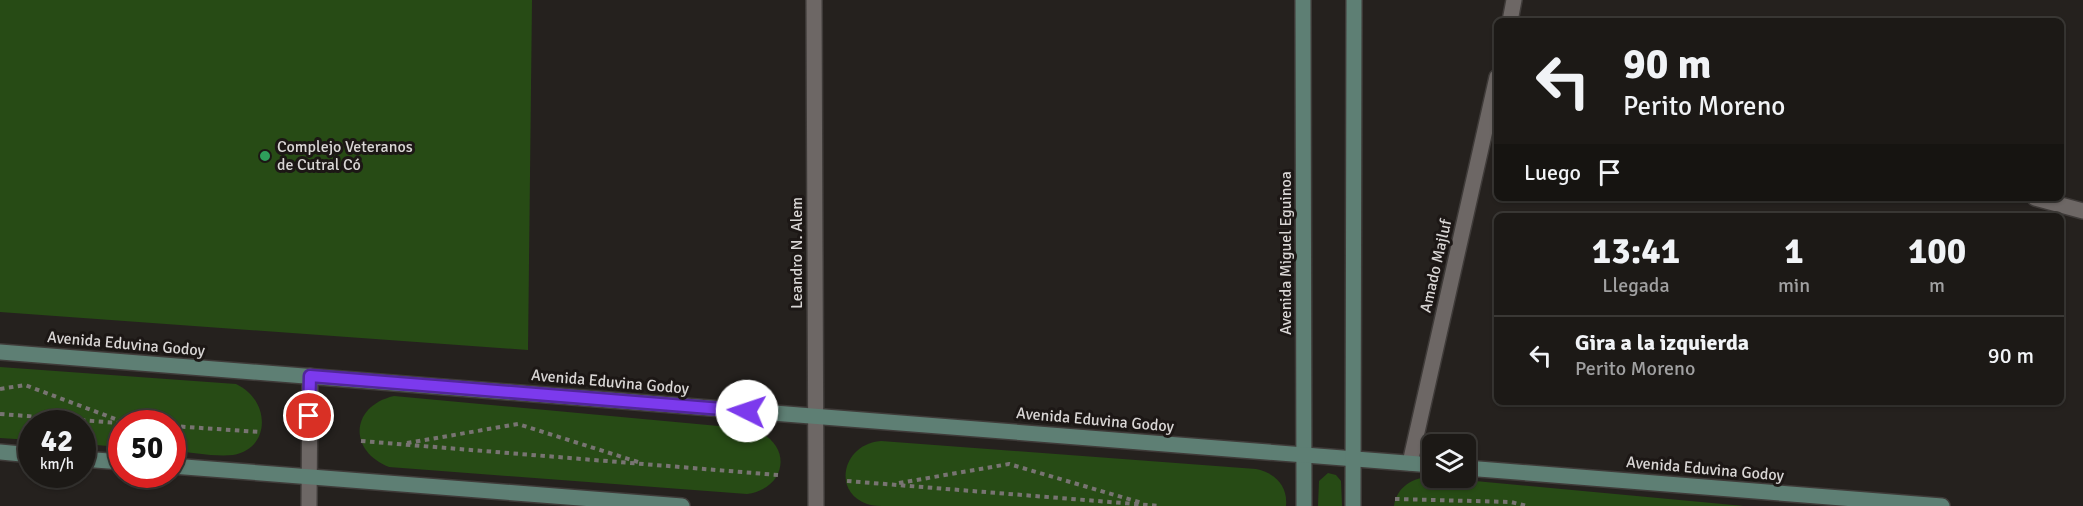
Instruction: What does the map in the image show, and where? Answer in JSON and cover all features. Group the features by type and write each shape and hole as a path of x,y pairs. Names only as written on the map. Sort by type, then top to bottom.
{"main road":[{"path":"1353,506 1354,0"},
{"name":"Avenida Miguel Eguinoa","path":"1301,1 1304,506"},
{"name":"Avenida Eduvina Godoy","path":"0,352 1422,465"},
{"path":"0,452 18,454"},
{"path":"186,467 682,506"},
{"name":"Avenida Eduvina Godoy","path":"1476,469 1942,506"}],"street":[{"name":"Leandro N. Alem","path":"814,0 816,506"},
{"path":"1511,18 1514,0"},
{"name":"Amado Majluf","path":"1410,464 1494,90"},
{"path":"2044,201 2083,212"},
{"path":"309,506 310,376"}],"path":[{"path":"0,389 25,385 108,416"},
{"path":"0,414 108,422"},
{"path":"400,444 518,424 644,464"},
{"path":"186,427 260,432"},
{"path":"361,441 778,475"},
{"path":"892,485 1009,464 1150,505"},
{"path":"847,481 1160,506"},
{"path":"1395,499 1510,502 1527,506"}],"green space":[{"name":"Complejo Veteranos de Cutral Có","path":"0,0 532,0 528,350 0,312"},
{"path":"0,367 236,384 256,401 262,423 260,434 254,444 245,451 233,455 186,452 186,410 108,410 108,446 96,445 96,410 18,410 18,439 0,438"},
{"path":"394,396 751,429 765,435 774,443 779,453 780,464 778,474 771,483 761,490 747,494 389,467 366,451 361,440 360,429 362,419 369,409 379,401"},
{"path":"881,441 1256,469 1269,474 1279,482 1285,492 1286,506 872,505 856,498 849,490 846,469 857,450"},
{"path":"1328,473 1336,475 1341,481 1342,506 1318,506 1319,481"},
{"path":"1422,478 1422,488 1476,488 1476,481 1744,506 1394,506 1402,488"}],"place":[{"name":"Complejo Veteranos de Cutral Có","path":"265,156"}],"route":[{"path":"309,416 310,376 747,411"}]}
